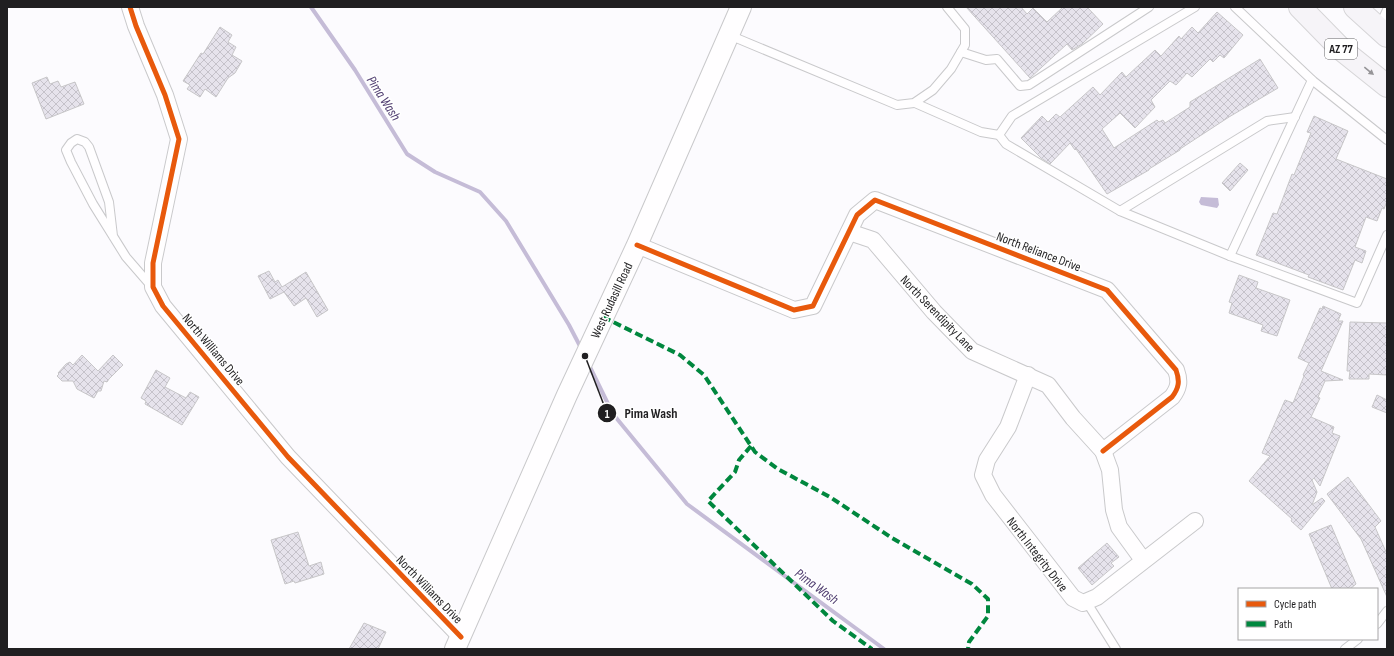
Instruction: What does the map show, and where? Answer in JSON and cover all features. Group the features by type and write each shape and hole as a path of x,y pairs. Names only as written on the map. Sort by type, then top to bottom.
{"highway":[{"name":"AZ 77","path":"1300,7 1342,50 1387,86"},
{"path":"1355,7 1384,25"}],"street":[{"name":"North Williams Drive","path":"130,7 136,26 165,95 179,138 153,263 153,287 163,306 288,457 460,645"},
{"name":"West Rudasill Road","path":"460,645 567,395 637,244 741,7"},
{"name":"North Reliance Drive","path":"849,232 857,216 875,200 1107,290 1176,370 1179,385 1177,391 1172,397 1103,451"},
{"path":"637,244 794,310 813,306 849,232"},
{"name":"North Serendipity Lane","path":"849,232 872,240 934,312 972,351 1048,385 1073,418 1103,451 1110,470 1114,510 1119,527 1143,560"},
{"name":"North Integrity Drive","path":"1028,375 1008,427 988,460 983,475 993,495 1073,598 1083,603 1086,601"},
{"path":"1086,601 1097,597 1143,560 1196,521"}],"lane":[{"path":"729,35 897,105 915,103 933,90 951,69 965,45 965,29 947,7"},
{"path":"961,52 986,60 997,59 1020,86 1028,85 1149,7"},
{"path":"999,135 1012,116 1195,7"},
{"path":"1235,7 1312,80 1387,140"},
{"path":"1230,256 1312,80"},
{"path":"915,103 981,132 999,135 1006,144 1120,211 1230,256 1357,303 1387,235"},
{"path":"1120,211 1267,121 1295,117"},
{"path":"113,236 109,202 89,147 85,142 77,139 71,143 66,150 70,162 93,204 126,257 153,287"},
{"path":"1086,601 1116,649"},
{"path":"1378,623 1387,611"},
{"path":"1345,649 1357,640"}],"shaded area":[{"path":"1201,197 1218,198 1219,205 1217,208 1201,205 1199,202"}],"building":[{"path":"966,7 1021,7 1027,14 1033,8 1047,22 1063,7 1087,7 1103,24 1082,44 1072,50 1067,44 1030,78"},
{"path":"1217,12 1243,35 1224,58 1220,55 1213,62 1210,59 1192,77 1187,73 1176,85 1170,81 1151,100 1155,107 1135,128 1120,113 1102,129 1114,148 1157,120 1159,122 1163,120 1165,123 1190,107 1190,102 1260,59 1278,88 1229,117 1149,170 1107,194 1076,149 1075,150 1070,143 1050,164 1041,158 1021,138 1042,116 1048,122 1056,114 1060,117 1093,87 1100,95 1122,72 1126,77 1155,50 1161,56 1179,36 1181,39 1192,27 1198,33"},
{"path":"220,27 232,35 228,42 236,47 232,55 242,61 235,73 228,78 216,97 205,89 200,97 187,89 190,85 183,81 201,53 203,54"},
{"path":"47,77 50,84 58,81 61,87 75,82 84,104 46,119 32,83"},
{"path":"1314,116 1348,131 1336,159 1387,179 1387,201 1384,209 1382,208 1377,221 1366,217 1355,247 1366,251 1362,263 1355,260 1343,290 1308,277 1309,275 1256,255 1273,213 1277,214 1292,174 1294,175 1311,133 1307,132"},
{"path":"1240,163 1248,170 1230,191 1222,183"},
{"path":"269,271 275,282 278,280 282,287 306,272 328,310 317,317 306,298 294,306 284,292 270,299 258,276"},
{"path":"1239,275 1258,282 1256,288 1290,300 1277,336 1261,331 1263,325 1229,313 1232,303 1229,302"},
{"path":"1323,306 1341,314 1338,321 1343,321 1321,371 1343,380 1325,381 1318,397 1320,398 1311,417 1334,427 1332,433 1340,436 1320,486 1314,478 1312,480 1317,492 1312,505 1322,498 1325,501 1301,530 1291,521 1292,519 1249,481 1270,456 1262,453 1285,400 1293,403 1309,363 1298,358 1320,308 1322,309"},
{"path":"1350,322 1387,323 1387,375 1369,374 1369,379 1349,379 1350,371 1347,371"},
{"path":"82,355 98,371 113,355 123,365 107,382 104,381 101,391 98,391 94,398 77,389 73,381 62,381 57,376 66,364 70,362 73,365"},
{"path":"156,370 170,378 165,387 186,398 190,392 199,397 182,425 145,404 146,401 141,398"},
{"path":"1377,395 1387,400 1387,413 1372,407"},
{"path":"1348,477 1381,521 1375,527 1387,554 1387,597 1361,539 1327,494"},
{"path":"1331,525 1356,584 1351,588 1332,588 1309,534"},
{"path":"298,532 309,566 321,562 324,574 295,583 294,581 285,584 271,540"},
{"path":"1107,543 1119,557 1111,563 1114,566 1092,585 1078,568"},
{"path":"364,623 386,632 378,649 349,649"}],"waterway":[{"name":"Pima Wash","path":"311,7 355,70 407,154 435,172 480,192 506,221 569,325 582,350"},
{"name":"Pima Wash","path":"589,365 613,414 687,504 884,649"}],"marked path":[{"path":"603,317 680,355 704,375 755,452 778,469 830,497 892,538 972,584 988,599 988,616 969,642 968,649"},
{"path":"751,446 739,460 735,472 708,501 833,621 872,649"}],"cycle path":[{"path":"130,7 136,26 165,95 179,139 153,263 153,287 163,306 288,457 461,637"},
{"path":"637,245 794,310 813,306 857,215 875,200 1107,290 1176,370 1178,381 1176,391 1172,397 1103,451"}],"place":[{"name":"Pima Wash","path":"585,356"}]}
